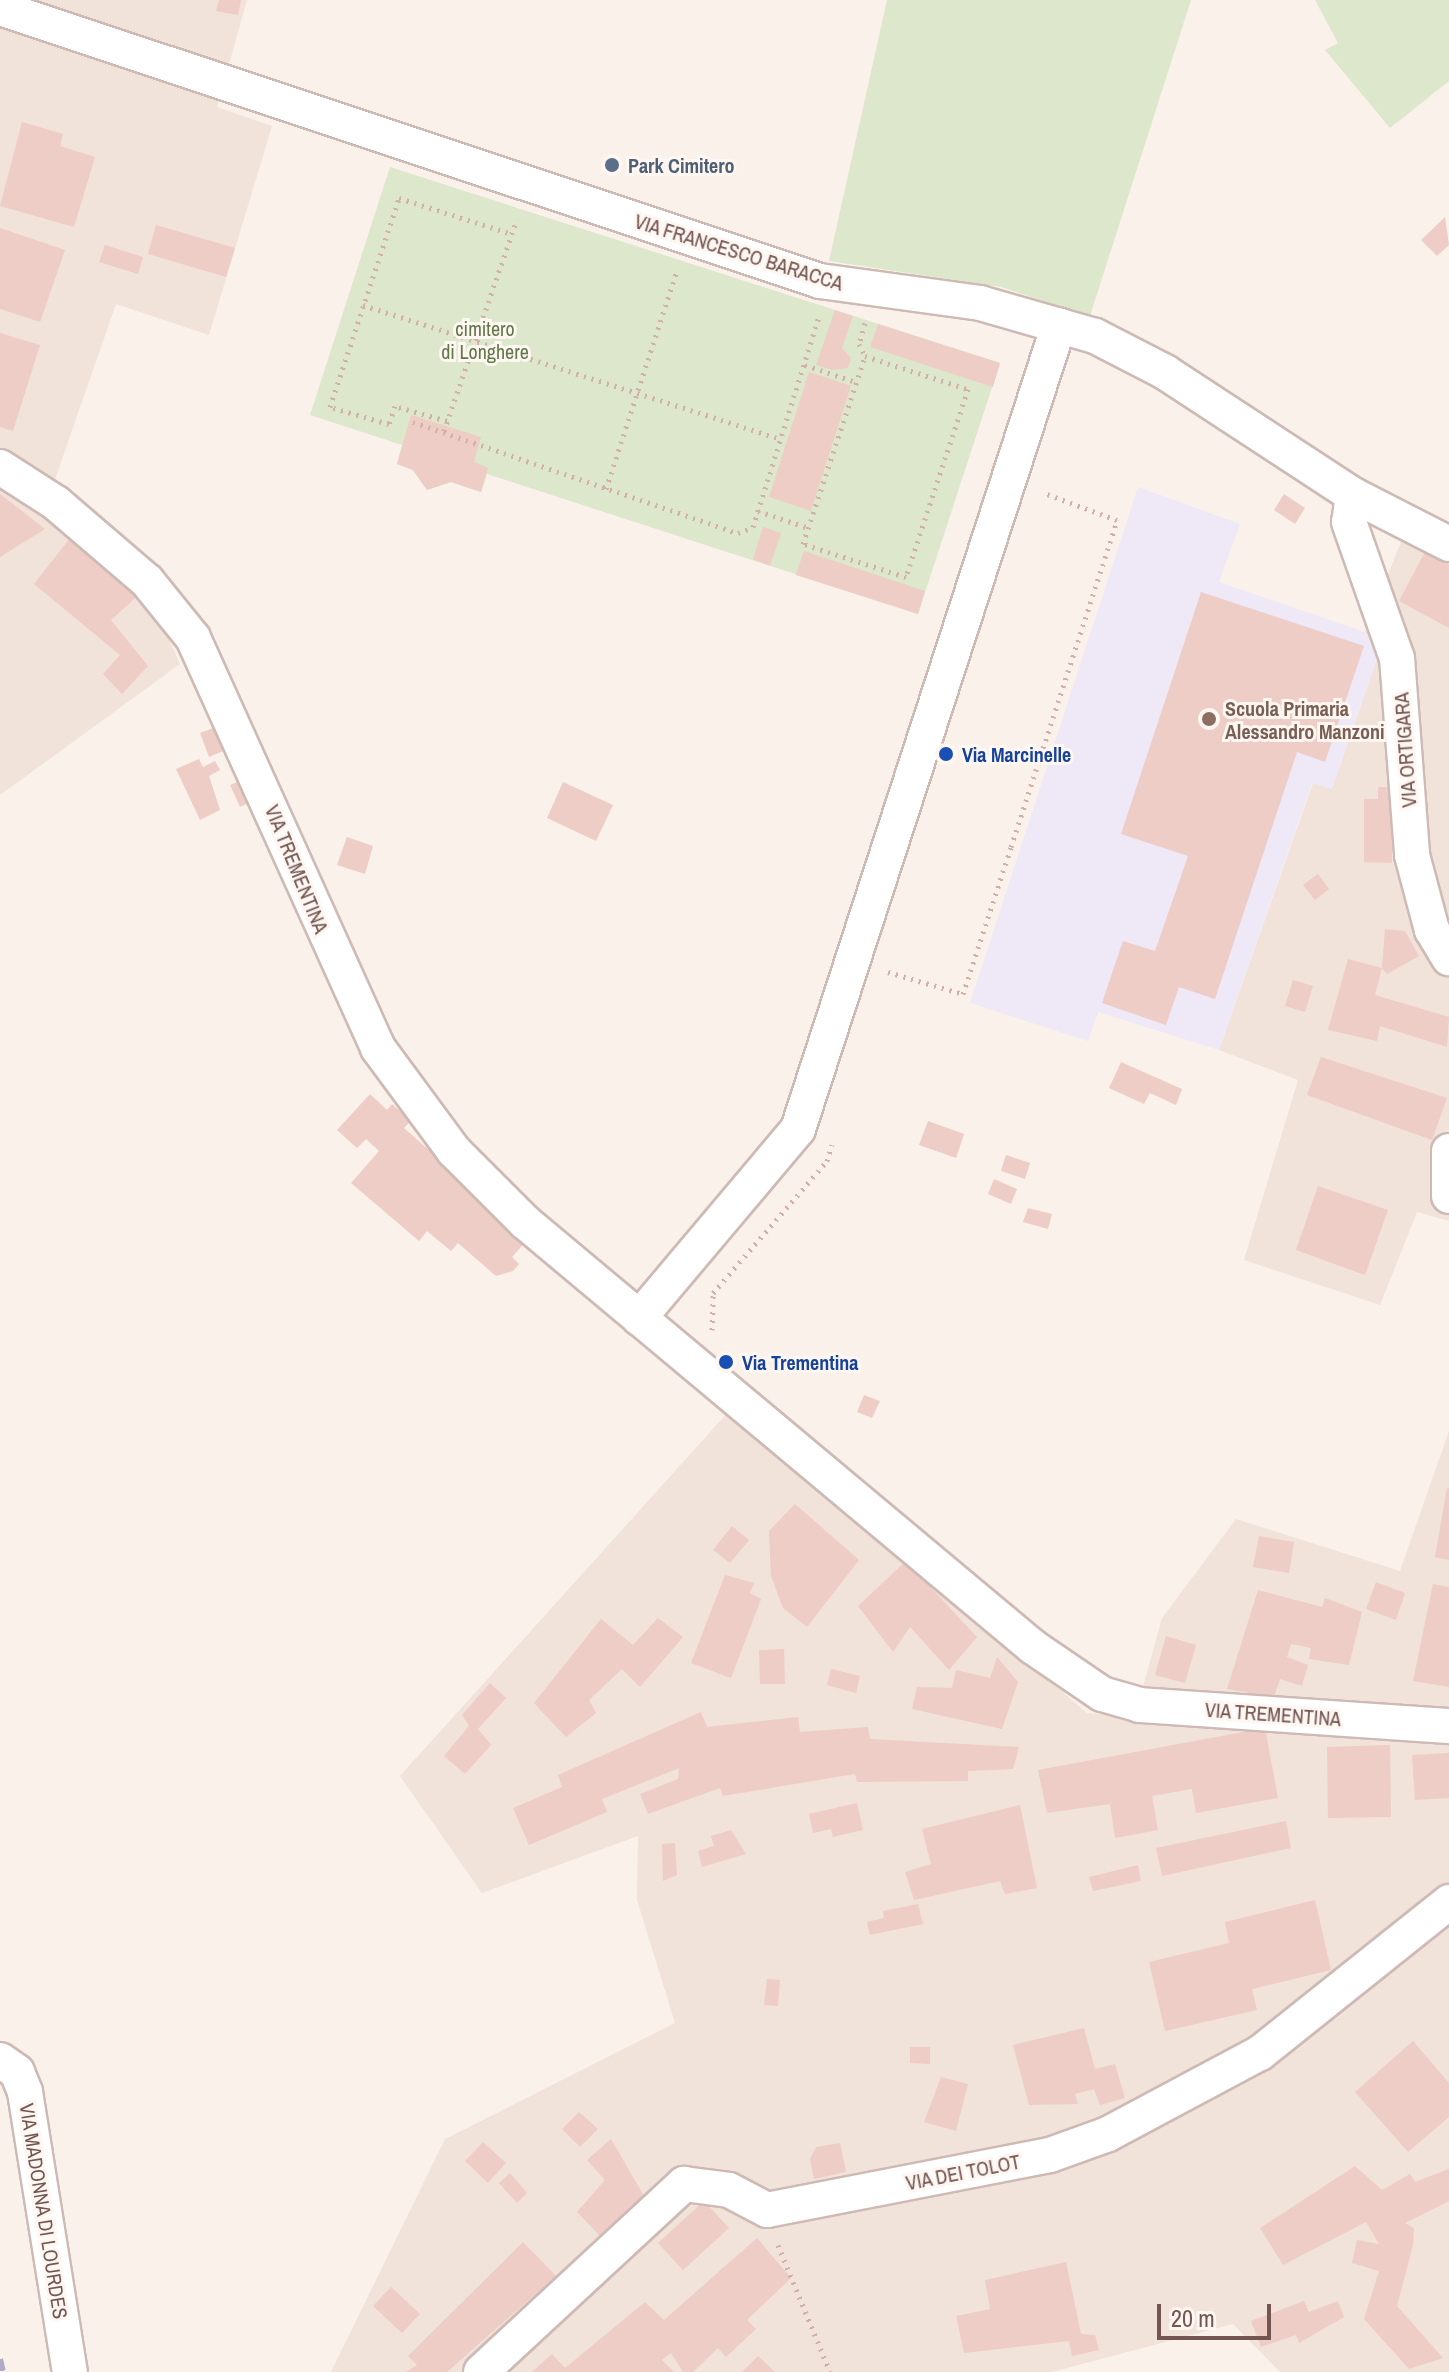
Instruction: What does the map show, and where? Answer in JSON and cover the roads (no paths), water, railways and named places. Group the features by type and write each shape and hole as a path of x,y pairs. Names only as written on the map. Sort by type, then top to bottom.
{"street":[{"name":"VIA FRANCESCO BARACCA","path":"0,8 820,281 980,303 1059,325 1165,372 1353,495 1449,544"},
{"path":"639,1318 798,1129 1059,325"},
{"name":"VIA TREMENTINA","path":"0,467 56,503 147,581 193,638 251,755 338,971 413,1103 525,1222 1033,1647 1102,1694 1140,1705 1449,1726"},
{"name":"VIA ORTIGARA","path":"1353,495 1349,522 1397,658 1418,884 1449,958"},
{"path":"1449,1151 1449,1196"},
{"name":"VIA DEI TOLOT","path":"481,2372 684,2184 729,2190 767,2210 1050,2155 1108,2134 1260,2053 1449,1902"},
{"name":"VIA MADONNA DI LOURDES","path":"0,2060 17,2072 25,2092 70,2372"}],"railway":[{"path":"0,2359 3,2372"}],"place":[{"name":"Park Cimitero","path":"612,165"},
{"name":"Scuola Primaria Alessandro Manzoni","path":"1209,719"},
{"name":"Via Marcinelle","path":"946,754"},
{"name":"Via Trementina","path":"726,1362"}],"park label":[{"name":"cimitero di Longhere","path":"485,340"}]}
